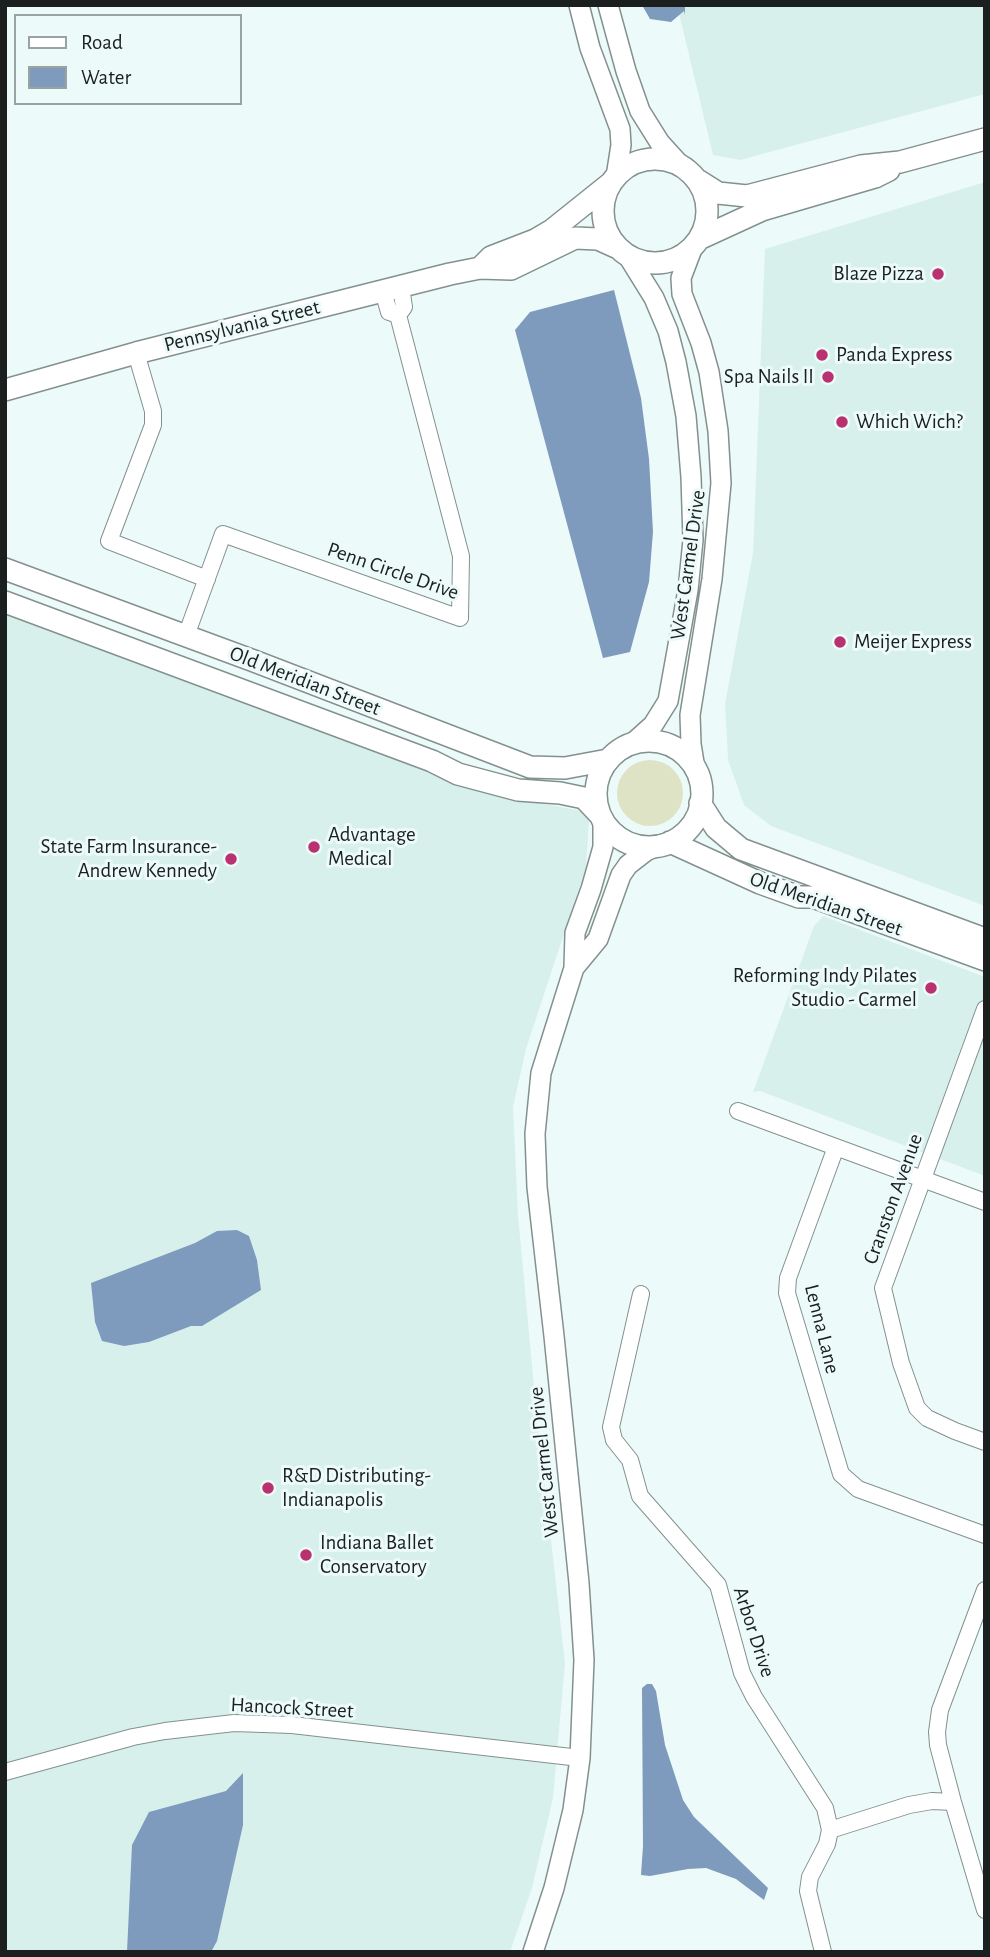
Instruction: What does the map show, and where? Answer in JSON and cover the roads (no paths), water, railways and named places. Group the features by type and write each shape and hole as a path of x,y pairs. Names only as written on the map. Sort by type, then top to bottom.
{"main road":[{"path":"900,162 876,177 762,210 697,243 675,260 662,263 648,263 623,252 607,232 603,213 604,200 614,179 631,165 649,159 662,159 680,165 718,192 747,196 861,166 900,162 985,139"},
{"name":"Pennsylvania Street","path":"480,268 491,257 535,240 552,230 614,179"},
{"path":"697,243 708,212 699,181"},
{"name":"Pennsylvania Street","path":"5,390 136,353 392,289 480,268 511,269 575,238 598,239 623,252"},
{"name":"Old Meridian Street","path":"5,569 530,766 565,768 608,760"},
{"name":"Old Meridian Street","path":"5,602 432,761 458,774 518,790 584,798 601,817"},
{"path":"654,741 674,747 695,769 701,786 701,803 690,826 664,844 648,846 627,841 609,829 601,817 596,792 601,770 608,760 624,747 654,741"},
{"name":"Old Meridian Street","path":"701,803 716,828 741,849 985,939"},
{"name":"Old Meridian Street","path":"664,844 760,883 799,897 813,897 985,960"}],"street":[{"path":"579,5 590,48 620,129 621,145 614,179"},
{"path":"608,5 640,111 660,143 680,165"},
{"name":"West Carmel Drive","path":"695,769 690,715 712,579 721,483 718,431 709,372 682,295 681,278 697,243"},
{"name":"West Carmel Drive","path":"623,252 654,298 668,331 676,362 687,427 693,540 688,590 668,701 653,725 634,743"},
{"name":"Penn Circle Drive","path":"186,636 223,534 460,618 461,556 398,315 404,307 392,289"},
{"path":"136,353 153,411 153,425 109,541 207,579"},
{"name":"West Carmel Drive","path":"533,1952 554,1888 573,1810 584,1704 583,1633 534,1156 536,1111 541,1073 574,968 575,933 603,847 601,817"},
{"name":"West Carmel Drive","path":"574,968 598,939 621,876 628,865 646,851 664,844"},
{"name":"Cranston Avenue","path":"985,1009 883,1288 901,1363 916,1406 927,1418 985,1442"},
{"path":"738,1111 985,1202"},
{"name":"Lenna Lane","path":"836,1147 788,1278 787,1293 841,1474 858,1489 985,1535"},
{"name":"Arbor Drive","path":"641,1294 611,1427 614,1440 630,1460 640,1496 718,1585 741,1673 825,1808 830,1830"},
{"path":"985,1590 940,1710 938,1745 985,1910"},
{"name":"Hancock Street","path":"5,1772 133,1737 234,1723 292,1725 580,1758"},
{"path":"823,1952 808,1891 810,1877 827,1844 830,1830 909,1805 932,1801 953,1802"}],"water":[{"path":"642,5 685,5 685,11 684,15 684,11 671,22 650,19"},
{"path":"614,290 641,398 649,459 653,532 649,582 630,652 603,658 515,330 530,312"},
{"path":"237,1230 249,1236 257,1260 261,1290 202,1326 191,1326 149,1342 124,1346 102,1341 95,1322 91,1283 195,1243 217,1231"},
{"path":"652,1684 656,1691 665,1745 683,1800 694,1817 768,1888 764,1900 736,1879 706,1868 641,1875 642,1688"},
{"path":"243,1773 243,1825 217,1941 211,1952 127,1952 132,1845 149,1812 226,1791"}],"place":[{"name":"Blaze Pizza","path":"938,274"},
{"name":"Panda Express","path":"822,355"},
{"name":"Spa Nails II","path":"828,377"},
{"name":"Which Wich?","path":"842,422"},
{"name":"Meijer Express","path":"840,642"},
{"name":"Advantage Medical","path":"314,847"},
{"name":"State Farm Insurance- Andrew Kennedy","path":"231,859"},
{"name":"Reforming Indy Pilates Studio - Carmel","path":"931,988"},
{"name":"R&D Distributing- Indianapolis","path":"268,1488"},
{"name":"Indiana Ballet Conservatory","path":"306,1555"}]}
